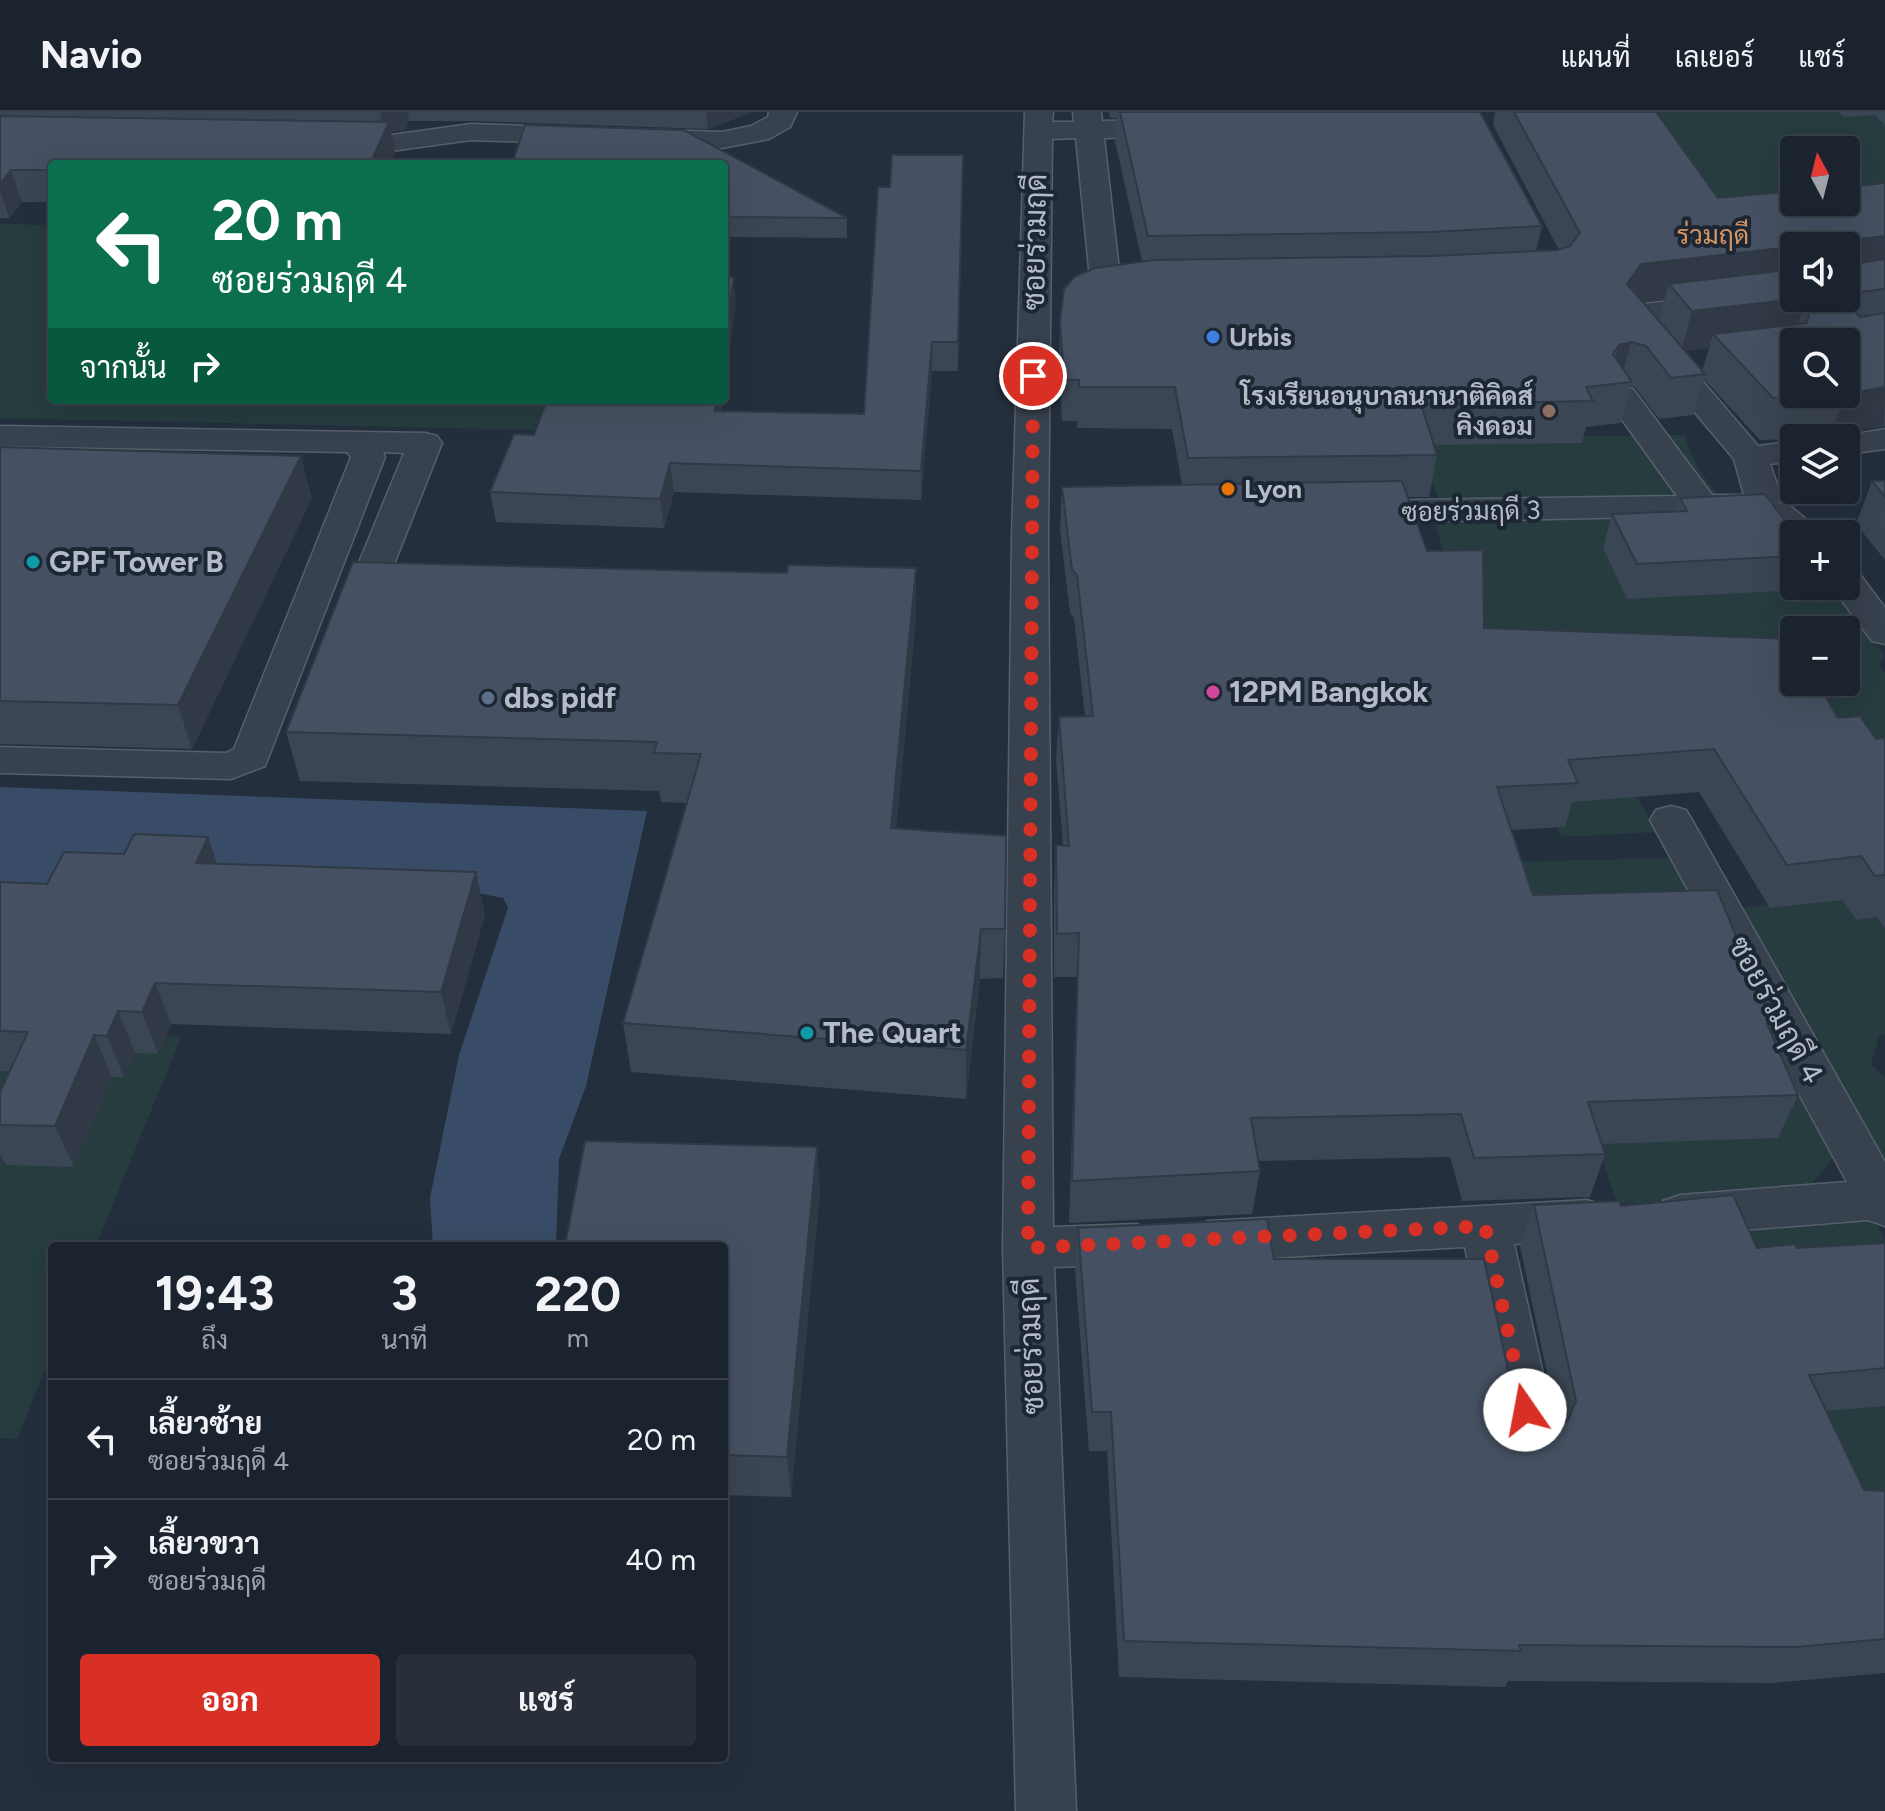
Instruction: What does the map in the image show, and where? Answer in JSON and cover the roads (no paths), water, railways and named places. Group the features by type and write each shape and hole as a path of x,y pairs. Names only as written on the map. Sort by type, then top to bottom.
{"street":[{"path":"309,142 384,144 471,132 722,140 759,133 780,121 783,112"},
{"path":"1088,121 1070,289 1138,288"},
{"path":"1038,122 1088,121 1196,127"},
{"name":"ซอยร่วมฤดี","path":"1038,122 1070,289 1046,516 1028,1248 1046,1811"},
{"path":"1762,508 1761,487 1750,457 1687,364 1635,322 1644,313 1780,298"},
{"path":"1621,396 1702,505"},
{"path":"0,436 425,443 369,582"},
{"path":"1860,442 1885,439"},
{"path":"0,760 231,766 251,757 368,457 363,446 350,442"},
{"path":"1750,457 1780,453"},
{"name":"ซอยร่วมฤดี 3","path":"1327,513 1702,505 1762,508 1787,520"},
{"path":"1860,600 1885,633"},
{"name":"ซอยร่วมฤดี 4","path":"1028,1248 1883,1203 1671,820"},
{"path":"1485,1226 1531,1441"}],"water":[{"path":"0,787 647,811 586,1086 559,1159 556,1242 433,1242 430,1198 459,1055 508,908 503,898 483,894 0,885"}],"place":[{"name":"Urbis","path":"1213,337"},
{"name":"โรงเรียนอนุบาลนานาติคิดส์ คิงดอม","path":"1549,411"},
{"name":"Lyon","path":"1228,489"},
{"name":"GPF Tower B","path":"33,562"},
{"name":"12PM Bangkok","path":"1213,692"},
{"name":"dbs pidf","path":"488,698"},
{"name":"The Quart","path":"807,1033"}],"district":[{"name":"ร่วมฤดี","path":"1713,235"}]}
